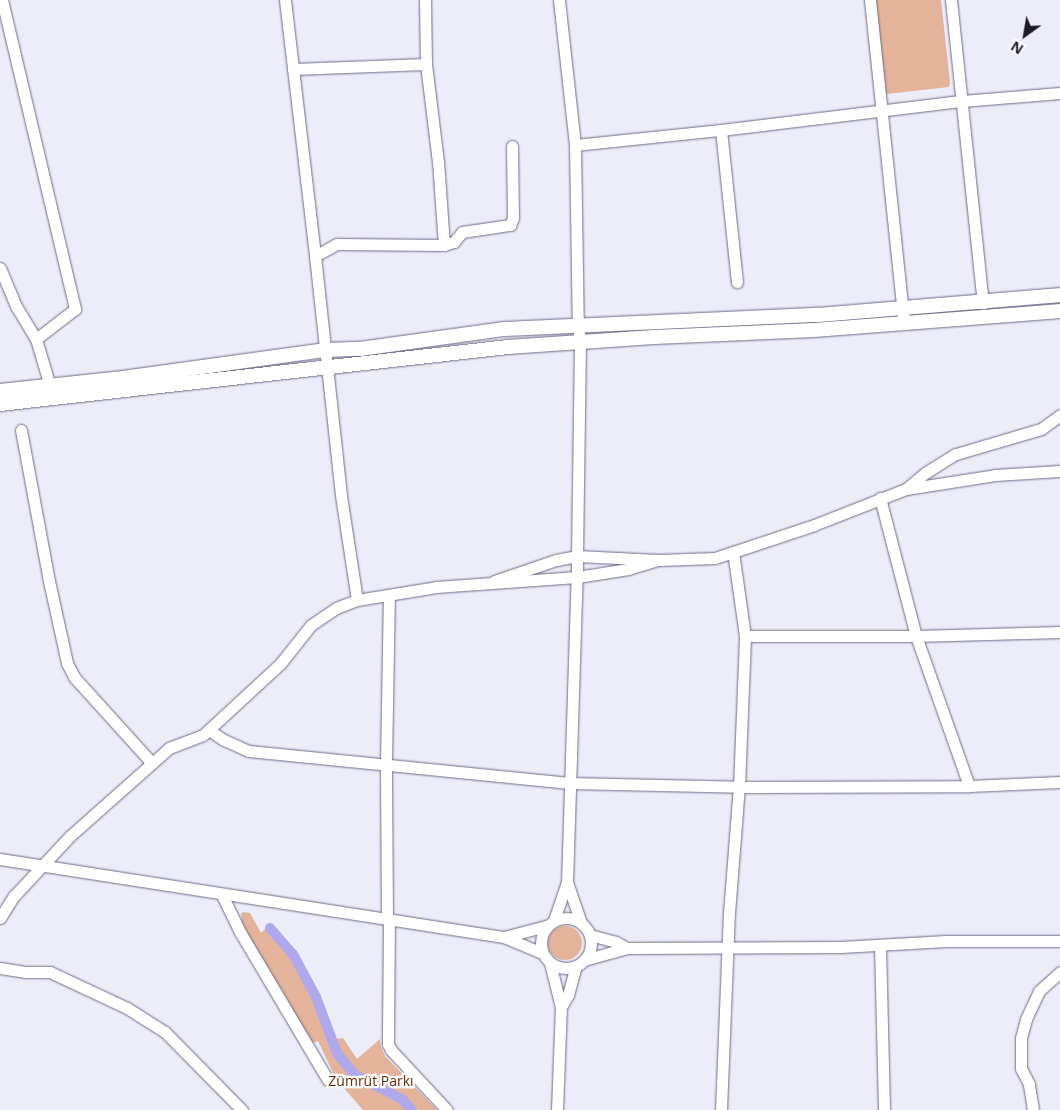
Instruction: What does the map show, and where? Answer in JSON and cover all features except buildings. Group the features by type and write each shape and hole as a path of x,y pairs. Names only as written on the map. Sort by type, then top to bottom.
{"main road":[{"path":"0,391 123,378 326,350 360,350 504,329 902,310 1060,295"},
{"path":"0,404 508,347 654,337 904,325 1060,311"}],"street":[{"path":"2,0 75,309 36,339"},
{"path":"285,0 341,495 357,600"},
{"path":"425,0 426,64 438,162 444,245"},
{"path":"559,0 575,145 578,326 580,342 578,556 567,882 581,923 590,935 590,949 580,963 568,995 561,1007"},
{"path":"870,0 880,112 904,325"},
{"path":"951,0 983,303"},
{"path":"293,69 426,64"},
{"path":"575,145 722,130 962,101 1060,93"},
{"path":"722,130 737,282"},
{"path":"315,256 337,244 444,245 454,242 462,232 506,227 512,222 512,146"},
{"path":"0,268 16,306 36,339 50,386"},
{"path":"906,489 925,473 956,454 1041,429 1060,415"},
{"path":"21,430 48,581 67,662 74,678 152,763"},
{"path":"494,581 556,560 578,556 658,560 715,558 814,525 906,489 995,475 1060,471"},
{"path":"880,498 916,636 969,786"},
{"path":"721,1110 727,948 739,787 745,636 733,552"},
{"path":"0,918 14,896 70,836 169,748 203,735 280,664 311,625 336,608 357,600 389,595 494,581 577,577 628,569 658,560"},
{"path":"389,595 386,763 388,1044 391,1050 447,1110"},
{"path":"745,636 916,636 1060,632"},
{"path":"208,730 224,740 249,751 386,763 569,783 739,787 969,786 1060,782"},
{"path":"0,859 222,895 504,937 542,953 550,963 561,1007 557,1110"},
{"path":"542,953 540,940 550,923 567,882"},
{"path":"222,895 240,932 328,1080"},
{"path":"504,937 569,917 581,923"},
{"path":"590,935 616,942 627,948"},
{"path":"550,963 564,968 627,948 880,945 946,941 1060,941"},
{"path":"880,945 884,1110"},
{"path":"0,968 24,972 50,972 127,1008 165,1032 242,1110"},
{"path":"1033,1110 1029,1084 1021,1068 1021,1038 1026,1019 1039,991 1060,972"}],"green space":[{"path":"875,0 941,0 949,87 887,94 884,92"},
{"name":"Zümrüt Parkı","path":"243,912 250,913 261,933 269,925 293,951 336,1039 343,1038 357,1059 380,1039 385,1056 437,1110 363,1110 336,1079 318,1041 309,1044 251,942 242,922 241,914"},
{"path":"565,926 577,931 582,943 577,955 565,960 553,955 548,943 553,931"}],"waterway":[{"path":"270,928 293,954 316,997 337,1053 355,1075 402,1099 412,1110"}]}
